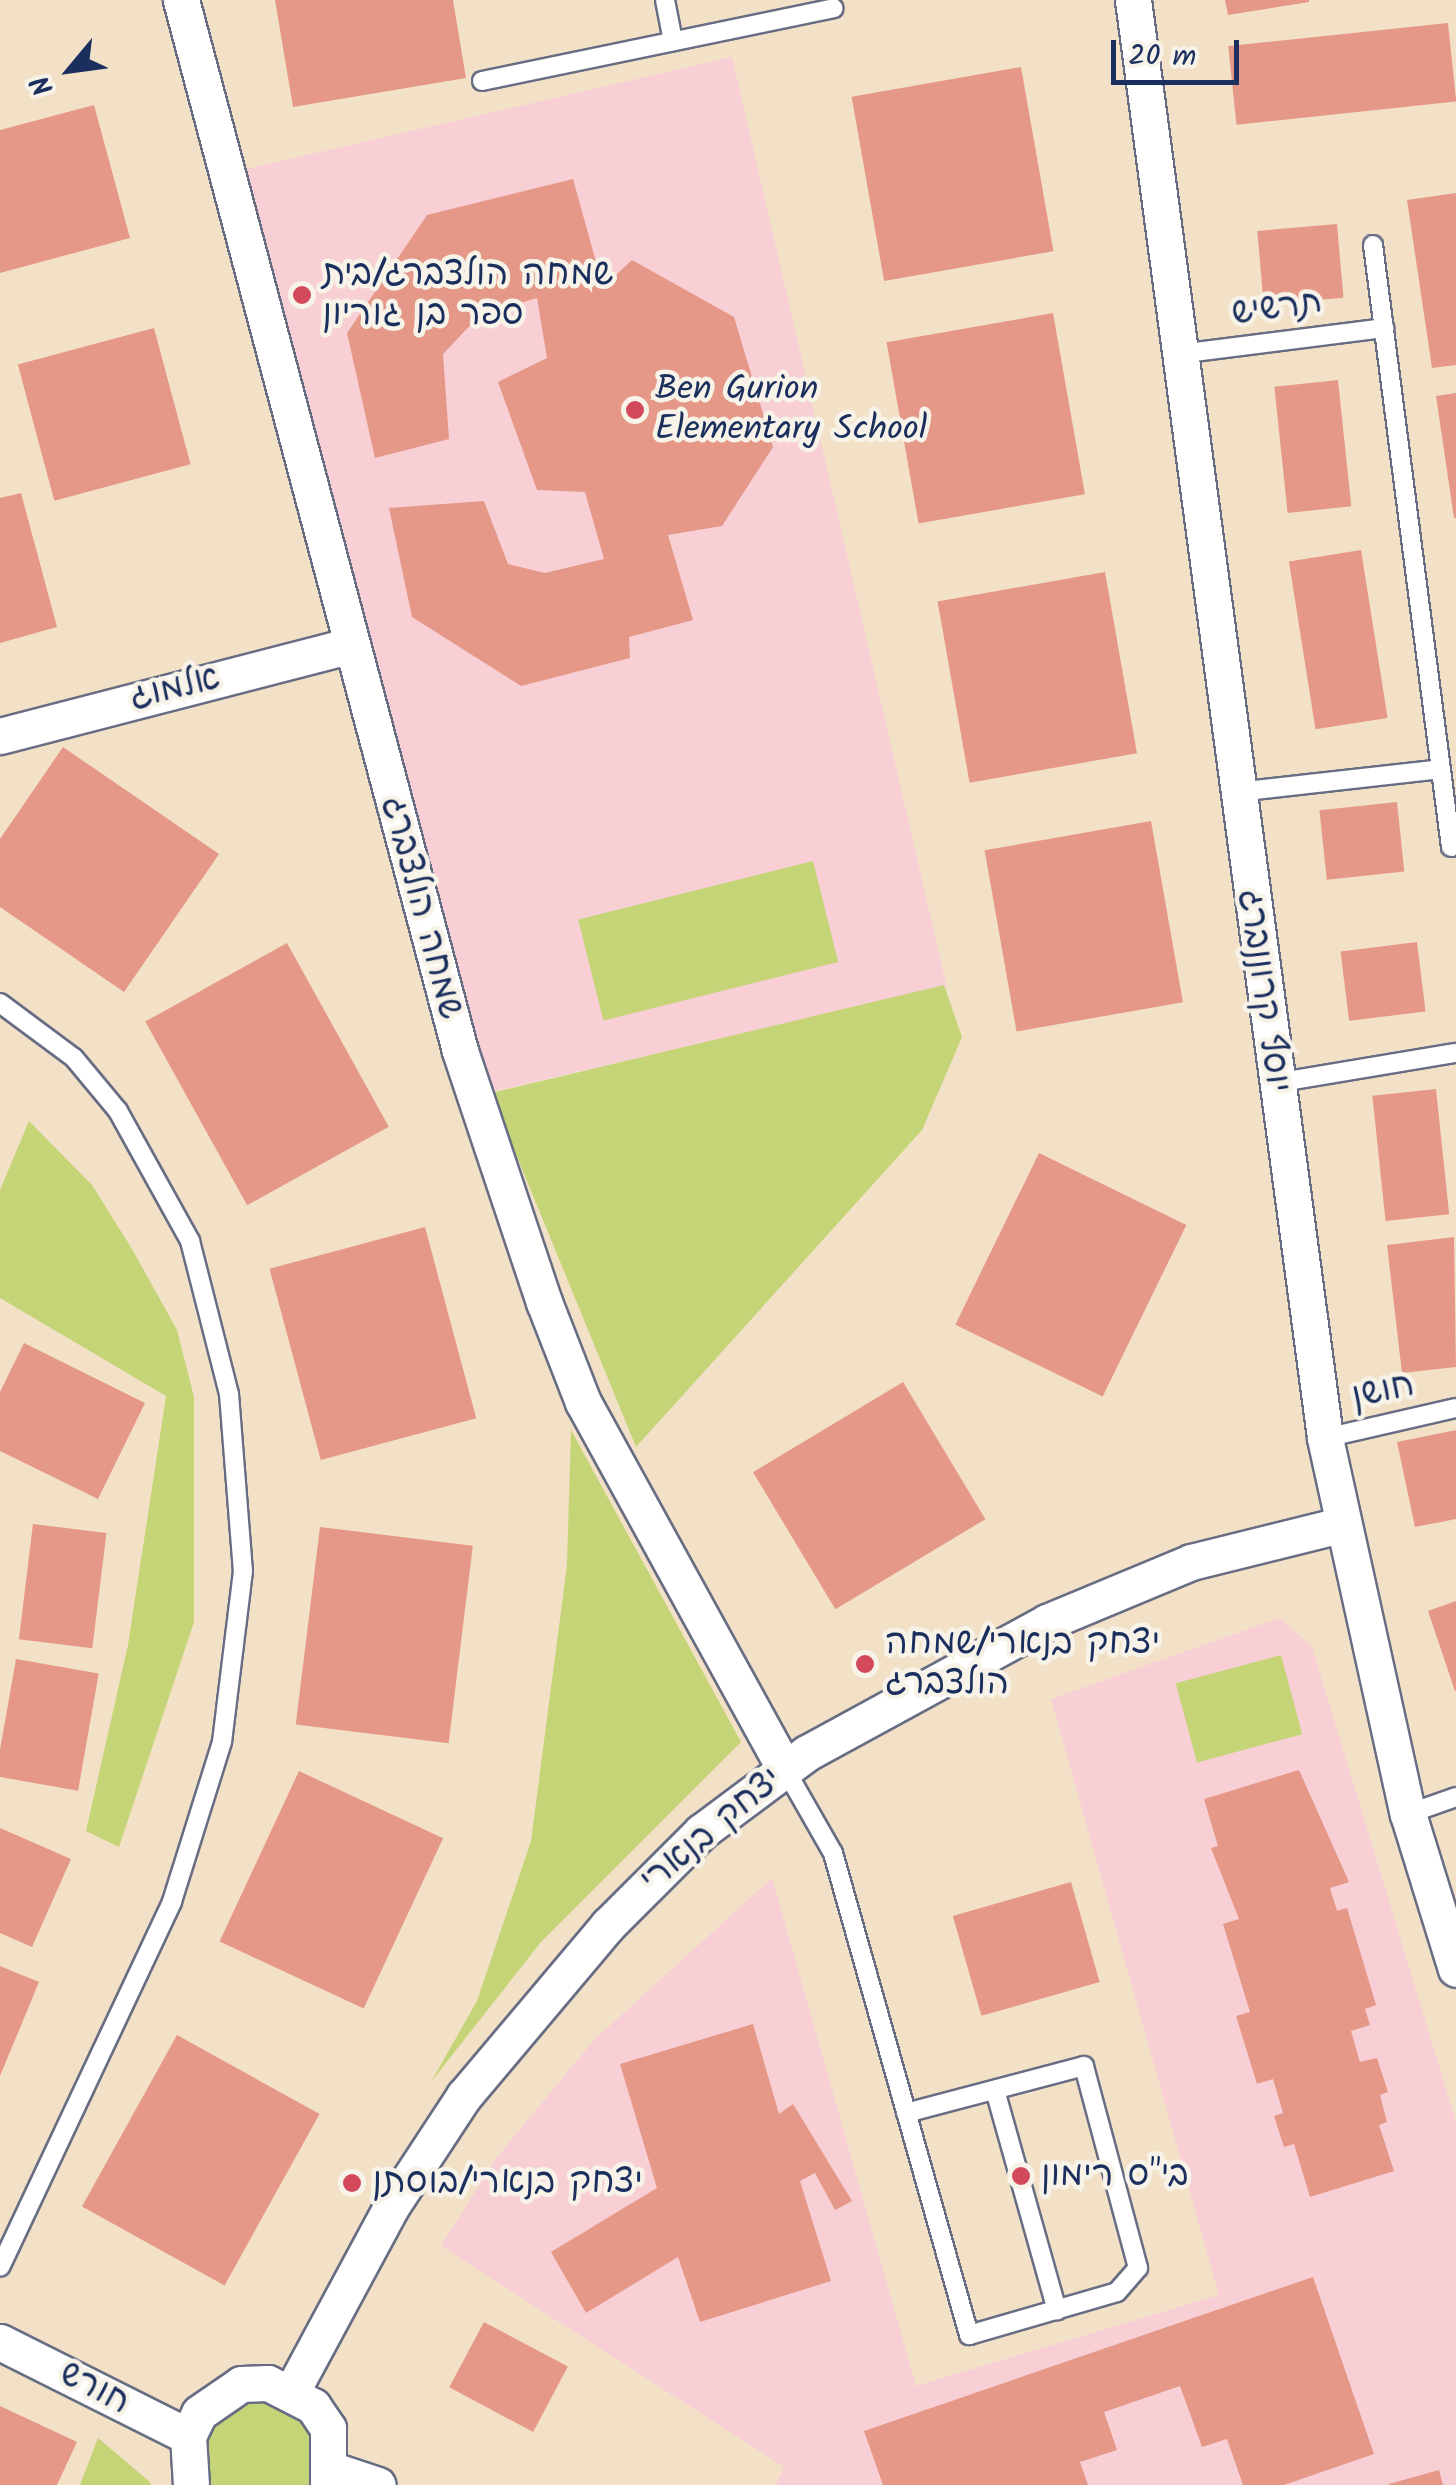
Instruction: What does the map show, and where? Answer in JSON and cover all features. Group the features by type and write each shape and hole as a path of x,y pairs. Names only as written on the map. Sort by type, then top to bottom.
{"street":[{"name":"שמחה הולצברג","path":"181,0 460,1051 544,1302 583,1402 785,1768"},
{"name":"יוסף קרוננברג","path":"1133,0 1325,1438 1340,1525 1408,1814 1456,1970"},
{"name":"אלמוג","path":"0,736 350,645"},
{"name":"יצחק בנארי","path":"292,2390 391,2206 464,2096 659,1870 785,1768 965,1664 1132,1584 1340,1525"},
{"name":"חורש","path":"0,2342 188,2436"},
{"path":"191,2485 188,2436 218,2394 268,2383 292,2390 328,2428 331,2478 378,2485"}],"lane":[{"path":"665,0 673,42"},
{"path":"482,82 834,8"},
{"path":"1373,245 1451,846"},
{"name":"תרשיש","path":"1179,354 1384,328"},
{"path":"1237,792 1441,769"},
{"path":"0,1003 74,1058 118,1111 190,1241 235,1430 242,1571 222,1742 172,1902 0,2267"},
{"path":"1276,1083 1456,1052"},
{"name":"חושן","path":"1325,1438 1456,1408"},
{"path":"785,1768 833,1853 906,2113 969,2335 1117,2292 1138,2268 1084,2066 906,2113"},
{"path":"1408,1814 1456,1798"},
{"path":"996,2090 1057,2310"}],"shaded area":[{"path":"732,57 947,987 461,1099 247,169"},
{"path":"1280,1618 1312,1647 1456,2122 1456,2485 776,2485 784,2467 441,2246 497,2157 593,2041 772,1878 916,2386 1219,2295 1051,1699"}],"green space":[{"path":"813,861 838,962 603,1020 578,920"},
{"path":"944,985 962,1037 922,1130 636,1447 491,1093"},
{"path":"29,1121 92,1185 132,1249 177,1330 194,1397 194,1622 119,1847 86,1831 128,1645 166,1396 0,1298 0,1190"},
{"path":"571,1430 741,1742 541,1942 431,2082 477,2001 531,1841 567,1565"},
{"path":"1281,1655 1302,1734 1197,1762 1176,1683"},
{"path":"245,2398 287,2403 316,2433 313,2485 206,2485 201,2440 210,2421"},
{"path":"98,2438 150,2482 151,2485 80,2485"}],"building":[{"path":"275,0 453,0 466,78 293,107"},
{"path":"1225,0 1309,0 1309,2 1228,15"},
{"path":"1448,23 1456,102 1236,125 1228,46"},
{"path":"1021,67 1053,251 884,281 852,97"},
{"path":"94,105 130,238 0,273 0,130"},
{"name":"Ben Gurion Elementary School","path":"573,179 603,287 632,260 734,317 773,447 722,526 668,535 693,620 629,637 630,658 521,686 412,617 389,508 484,501 508,564 545,573 604,559 585,492 537,490 498,382 547,358 537,298 480,315 443,354 449,439 375,458 347,333 427,215"},
{"path":"1456,193 1456,365 1432,368 1407,200"},
{"path":"1337,224 1343,298 1264,305 1257,231"},
{"path":"1053,313 1085,494 919,524 887,342"},
{"path":"154,328 190,464 54,501 18,364"},
{"path":"1338,380 1351,506 1288,513 1274,387"},
{"path":"1456,393 1456,518 1454,518 1436,396"},
{"path":"21,493 57,627 0,643 0,498"},
{"path":"1361,550 1388,718 1315,729 1289,561"},
{"path":"1105,572 1137,753 970,783 938,602"},
{"path":"63,747 219,854 124,992 0,907 0,839"},
{"path":"1397,802 1404,872 1327,880 1319,810"},
{"path":"1151,821 1183,1002 1017,1032 985,850"},
{"path":"1417,942 1426,1011 1349,1021 1341,951"},
{"path":"287,943 389,1127 247,1205 145,1022"},
{"path":"1436,1089 1449,1214 1386,1221 1372,1096"},
{"path":"1039,1153 1186,1225 1103,1397 955,1325"},
{"path":"425,1227 476,1418 321,1460 269,1269"},
{"path":"1454,1237 1456,1367 1402,1373 1387,1245"},
{"path":"24,1343 145,1403 98,1499 0,1451 0,1392"},
{"path":"903,1382 985,1519 835,1609 753,1472"},
{"path":"1456,1430 1456,1519 1415,1527 1397,1442"},
{"path":"33,1524 106,1533 92,1648 19,1639"},
{"path":"320,1527 473,1546 449,1743 296,1725"},
{"path":"1456,1601 1456,1691 1455,1691 1428,1611"},
{"path":"16,1659 99,1674 78,1791 0,1777 0,1750"},
{"path":"1299,1770 1349,1882 1330,1888 1337,1911 1347,1908 1376,2005 1365,2009 1370,2025 1351,2031 1360,2062 1377,2058 1388,2092 1380,2095 1387,2122 1379,2125 1394,2171 1310,2197 1294,2144 1284,2147 1274,2116 1283,2113 1273,2079 1257,2084 1236,2016 1250,2012 1223,1924 1239,1919 1211,1848 1218,1846 1204,1799"},
{"path":"299,1771 443,1838 364,2009 220,1941"},
{"path":"0,1828 71,1859 32,1947 0,1933"},
{"path":"1071,1882 1100,1982 981,2016 953,1916"},
{"path":"0,1966 39,1982 0,2076"},
{"path":"753,2024 779,2114 793,2104 852,2201 835,2210 815,2173 800,2181 831,2281 700,2322 678,2257 586,2313 551,2252 657,2188 620,2064"},
{"path":"177,2035 320,2114 225,2285 82,2206"},
{"path":"1313,2277 1374,2454 1284,2485 1243,2485 1227,2439 1202,2447 1180,2386 1104,2412 1117,2450 1080,2462 1088,2485 883,2485 864,2431"},
{"path":"484,2322 568,2367 533,2432 449,2387"},
{"path":"0,2406 77,2442 57,2485 0,2485"},
{"path":"1439,2470 1443,2485 1389,2485 1389,2484"}],"place":[{"name":"שמחה הולצברג/בית ספר בן גוריון","path":"302,295"},
{"name":"Ben Gurion Elementary School","path":"635,410"},
{"name":"יצחק בנארי/שמחה הולצברג","path":"865,1664"},
{"name":"בי\"ס רימון","path":"1021,2176"},
{"name":"יצחק בנארי/בוסתן","path":"352,2183"}]}
